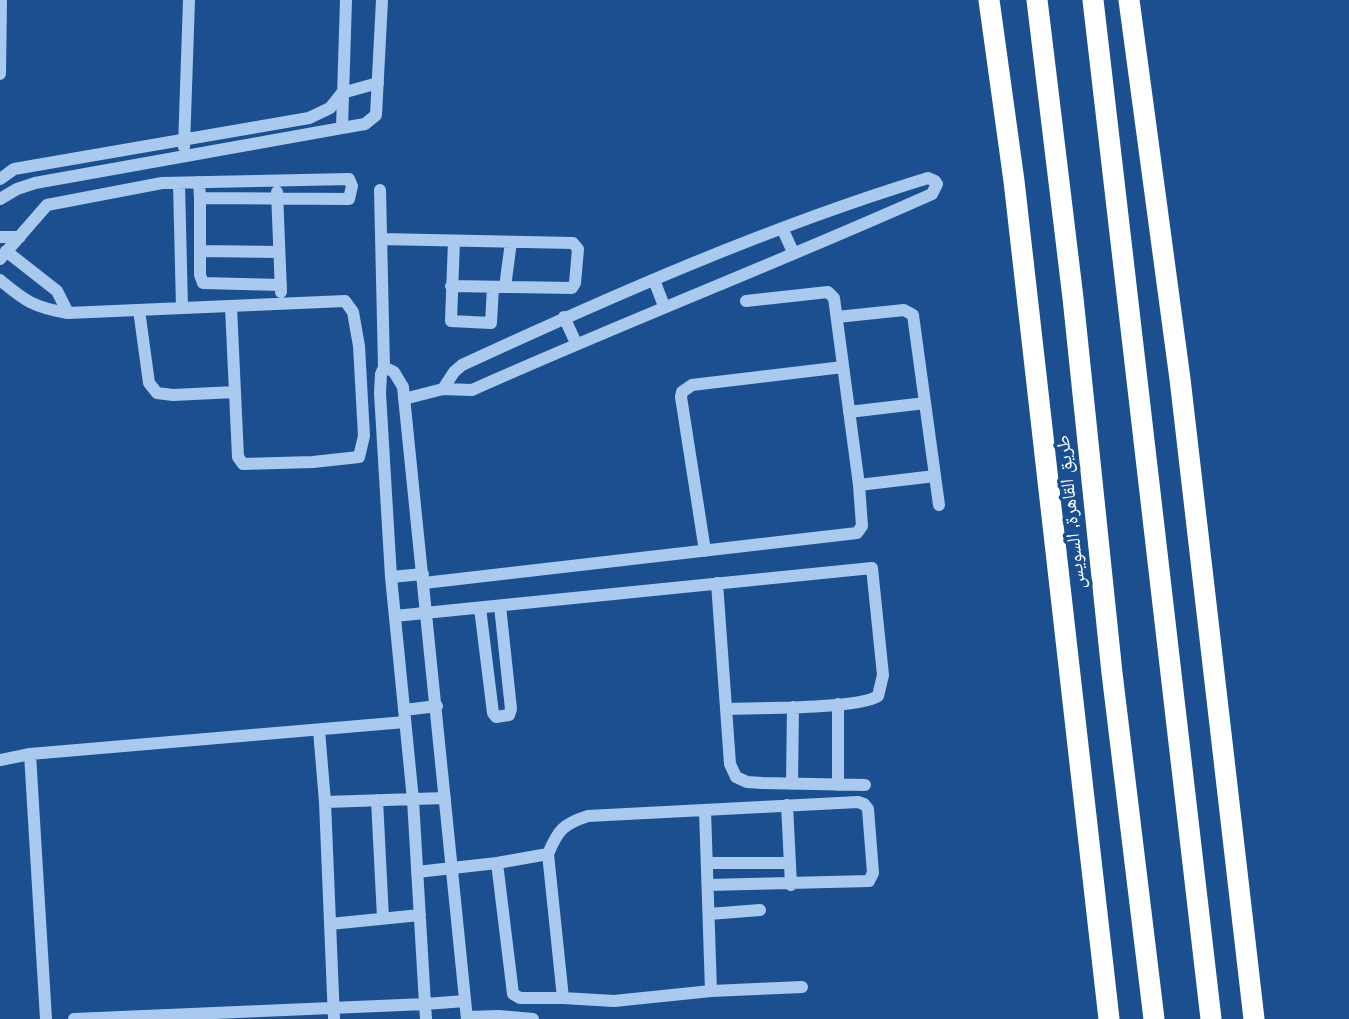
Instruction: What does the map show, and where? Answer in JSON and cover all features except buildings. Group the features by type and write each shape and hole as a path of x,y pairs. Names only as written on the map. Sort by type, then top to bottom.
{"highway":[{"path":"989,0 1019,221 1110,1019"},
{"name":"طريق القاهرة, السويس","path":"1037,0 1073,298 1112,673 1154,1019"},
{"path":"1093,0 1210,1019"},
{"path":"1129,0 1180,379 1254,1019"}],"lane":[{"path":"0,74 1,0"},
{"path":"184,157 188,0"},
{"path":"342,128 346,0"},
{"path":"0,200 18,188 35,183 342,128 373,120 376,116 382,0"},
{"path":"0,179 14,169 309,118 330,108 342,93 378,83"},
{"path":"404,399 443,389 472,390 576,343 932,194 937,184 928,178 855,200 564,317 463,365 454,372 443,389"},
{"path":"68,313 57,291 3,255 47,205 162,183 349,180 352,186 349,199 200,198"},
{"path":"276,181 282,304"},
{"path":"199,182 200,275 203,283 281,285"},
{"path":"179,183 182,309"},
{"path":"380,190 384,367 380,384 382,426 391,577 413,800 426,1019"},
{"path":"855,200 866,223"},
{"path":"782,228 793,253"},
{"path":"0,237 20,237"},
{"path":"381,239 575,244 578,248 575,283 570,288 451,286"},
{"path":"454,241 451,321 490,324 511,242"},
{"path":"201,251 279,252"},
{"path":"0,280 24,300 43,310 68,313 345,301 350,305 359,346 364,436 359,457 243,464 238,457 231,307"},
{"path":"654,280 664,306"},
{"path":"391,577 423,578 705,551 858,533 862,526 859,485 834,298 828,292 746,301"},
{"path":"139,310 149,383 157,393 173,395 235,392"},
{"path":"837,317 904,310 913,314 939,505"},
{"path":"564,317 576,343"},
{"path":"384,367 400,379 404,399 467,1018 499,1016 533,1019"},
{"path":"705,551 682,392 692,385 844,367"},
{"path":"849,412 925,403"},
{"path":"382,426 407,424"},
{"path":"859,485 935,476"},
{"path":"395,616 872,568 880,629 882,684 878,696 872,700 838,704 728,709"},
{"path":"718,583 730,764 736,777 747,782 865,785"},
{"path":"480,608 493,713 496,717 507,716 511,709 500,606"},
{"path":"838,704 838,785"},
{"path":"0,760 30,754 319,730 405,716 436,706"},
{"path":"792,784 793,707"},
{"path":"319,730 325,802 334,1013"},
{"path":"30,754 46,1019"},
{"path":"325,802 445,798"},
{"path":"377,800 383,918"},
{"path":"563,998 548,854 556,835 568,822 587,816 788,805 858,802 868,809 873,873 869,881 708,885"},
{"path":"788,805 791,885"},
{"path":"705,810 711,991"},
{"path":"417,872 548,854"},
{"path":"497,863 513,994 520,998 614,1000 711,991 802,987"},
{"path":"707,863 789,863"},
{"path":"709,914 760,910"},
{"path":"330,924 420,915"},
{"path":"74,1019 334,1013 465,1000"}]}
